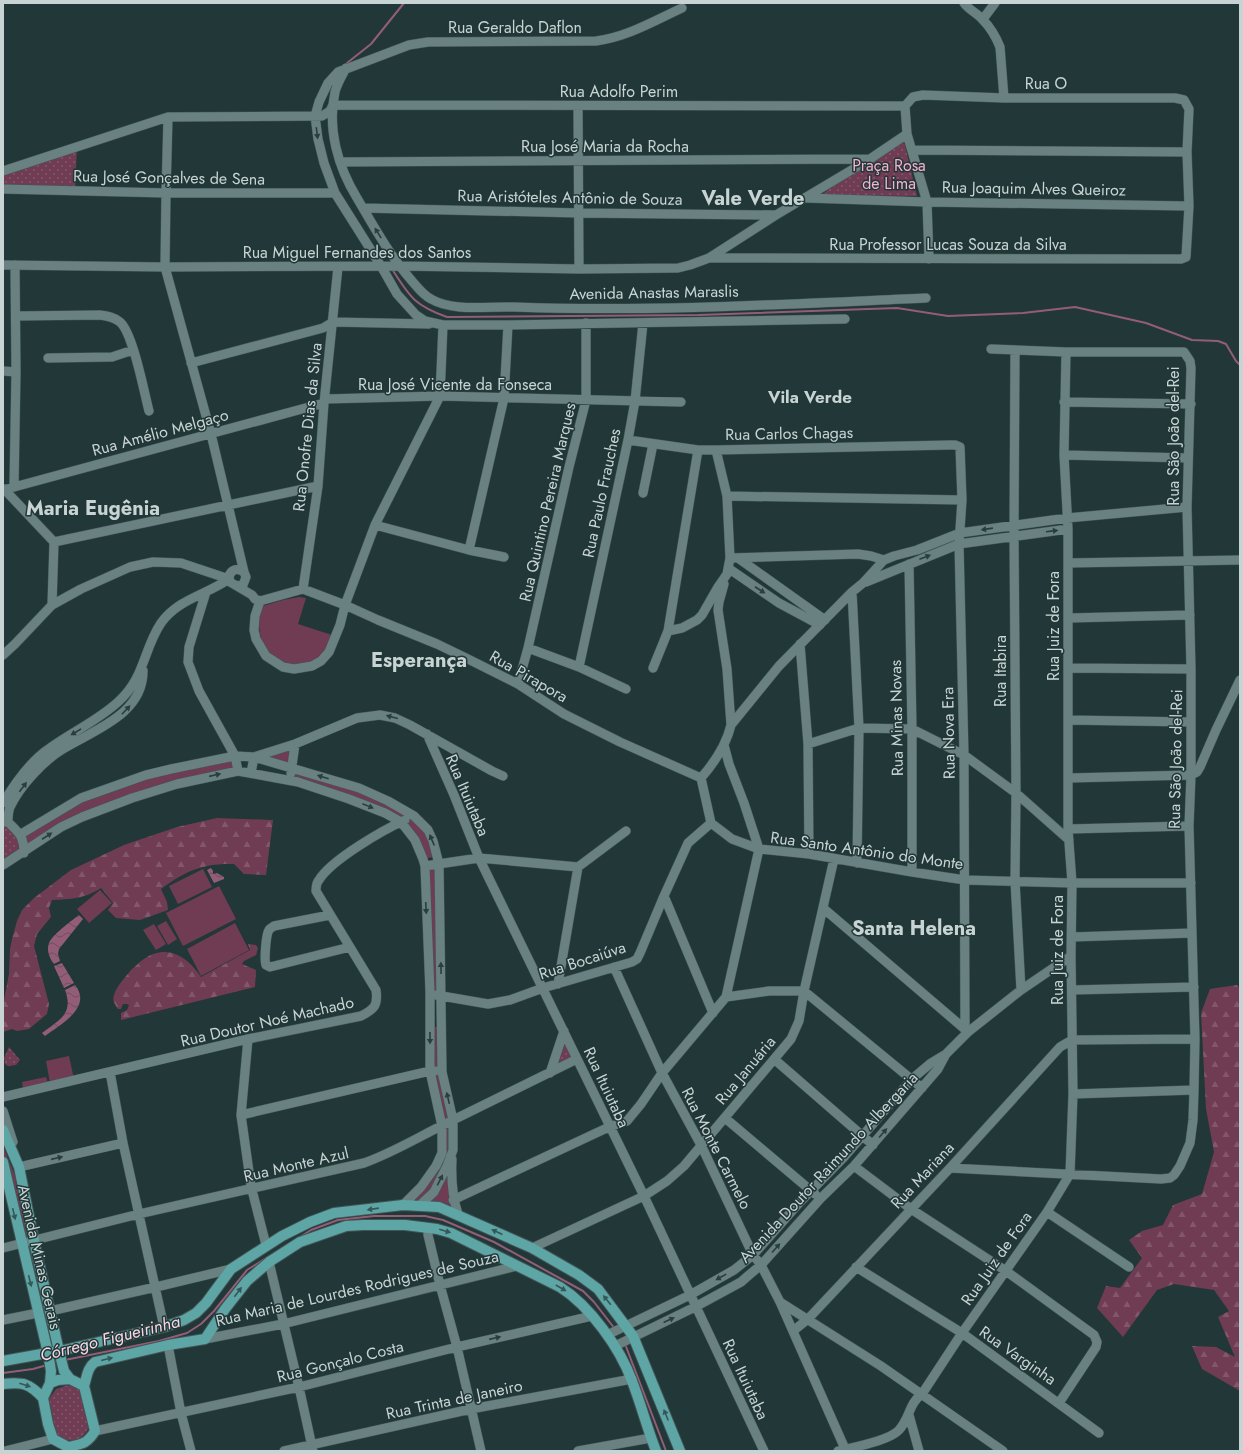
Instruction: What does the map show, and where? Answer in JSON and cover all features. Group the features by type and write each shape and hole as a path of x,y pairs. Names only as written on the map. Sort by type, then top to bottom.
{"main road":[{"name":"Avenida Minas Gerais","path":"3,1130 19,1165 59,1351 64,1371 70,1379"},
{"name":"Avenida Minas Gerais","path":"3,1162 48,1353 51,1372 50,1383"},
{"path":"3,1361 59,1351 164,1327 184,1320 196,1313 206,1303 231,1269 266,1245 310,1222 334,1213 403,1205 439,1207 458,1214 532,1248 579,1275 598,1289 633,1336 680,1451"},
{"path":"3,1384 17,1383 32,1387 43,1398 48,1424 53,1439 68,1449 84,1447 95,1431 84,1386 85,1377 89,1369 96,1362 168,1345 205,1339 225,1309 247,1281 269,1262 300,1242 346,1226 405,1225 451,1233 560,1287 573,1295 592,1316 615,1346 632,1379 656,1451"},
{"path":"43,1398 50,1383 58,1380 70,1379 84,1386"}],"street":[{"path":"964,3 968,8 983,19 1000,47 1004,98"},
{"path":"983,19 995,3"},
{"name":"Rua Geraldo Daflon","path":"315,116 319,102 328,83 338,72 409,45 428,42 608,40 622,36 682,8"},
{"name":"Avenida Anastas Maraslis","path":"346,68 336,90 333,105 332,129 340,162 351,189 399,266 431,300 453,307 576,309 740,306 926,298"},
{"name":"Rua O","path":"905,106 913,98 923,95 1004,98 1175,98 1184,100 1189,109 1187,152"},
{"path":"3,171 168,117 322,116 330,111 333,105"},
{"name":"Rua Adolfo Perim","path":"333,105 905,106"},
{"path":"578,106 579,269"},
{"path":"905,106 907,134 927,202 929,259"},
{"name":"Avenida Anastas Maraslis","path":"315,116 318,139 324,163 335,193 381,266 396,294 416,315 425,321 443,324 508,325 845,319"},
{"path":"168,117 165,267 211,434 241,558 237,577"},
{"path":"710,258 776,215 807,198 870,159 907,134"},
{"path":"912,150 1187,152 1189,206"},
{"name":"Rua José Maria da Rocha","path":"340,162 870,159"},
{"name":"Rua José Gonçalves de Sena","path":"3,189 166,193 335,193"},
{"name":"Rua Joaquim Alves Queiroz","path":"807,198 927,202 1189,206"},
{"name":"Rua Professor Lucas Souza da Silva","path":"710,258 1181,260 1186,257 1189,206"},
{"name":"Rua Aristóteles Antônio de Souza","path":"363,208 579,213 776,215"},
{"name":"Rua Miguel Fernandes dos Santos","path":"3,265 165,267 399,266 579,269 678,268 710,258"},
{"path":"14,487 16,372 15,265"},
{"name":"Rua Onofre Dias da Silva","path":"303,589 318,486 338,267"},
{"path":"16,316 109,316 120,321 133,350 149,411"},
{"path":"191,362 323,328 333,322 443,324 440,396 375,525 344,605 340,625 329,652 321,661 312,666 294,669 283,667 266,656 258,644 254,630 254,616 260,601"},
{"name":"Rua Quintino Pereira Marques","path":"518,684 528,648 568,467 586,400 586,323"},
{"name":"Rua Paulo Frauches","path":"579,666 628,440 635,401 643,323"},
{"path":"469,550 504,398 508,325"},
{"path":"991,349 1066,352"},
{"path":"48,358 112,357 133,350"},
{"name":"Rua Itabira","path":"1015,351 1014,536 1016,793 1014,881 1021,990"},
{"name":"Rua São João del-Rei","path":"1066,352 1184,352 1190,362 1191,404 1187,507 1191,669 1191,775 1189,826 1195,1039 1193,1120 1190,1143 1180,1166 1174,1175 1170,1178 1161,1179 1070,1174"},
{"name":"Rua Juiz de Fora","path":"843,1450 883,1440 899,1431 909,1415 910,1409 916,1398 922,1394 962,1333 1047,1212 1070,1174 1073,1094 1071,956 1072,883 1068,829 1069,618 1068,529 1064,455 1066,352"},
{"path":"3,371 16,372"},
{"name":"Rua José Vicente da Fonseca","path":"325,401 440,396 681,402"},
{"name":"Rua Amélio Melgaço","path":"4,490 211,434 325,401"},
{"path":"1064,402 1191,404"},
{"name":"Rua Carlos Chagas","path":"628,440 698,450 950,445"},
{"path":"643,492 653,444"},
{"name":"Rua Nova Era","path":"950,445 955,445 961,450 962,500 960,544 964,754 966,1030"},
{"path":"653,668 668,631 698,450"},
{"path":"668,631 682,628 697,620 702,615 734,558 727,496 716,450"},
{"path":"1064,455 1188,458"},
{"path":"54,542 318,486"},
{"path":"4,490 54,542 52,604"},
{"path":"727,496 962,500"},
{"path":"711,823 701,778 715,762 724,745 731,725 778,666 852,592 863,583 884,560 917,550 960,533 1067,518 1187,507"},
{"path":"375,525 469,550 504,557"},
{"path":"863,583 960,544 1068,529"},
{"path":"734,558 858,554 884,560"},
{"path":"734,558 823,622"},
{"path":"1068,563 1240,560"},
{"path":"3,655 52,604 130,567 153,562 181,563 216,576 237,577 255,599 260,601 303,589"},
{"name":"Rua Minas Novas","path":"909,564 912,729 912,872"},
{"path":"728,571 779,603 823,622"},
{"path":"728,571 718,606 727,669 731,725"},
{"path":"3,803 15,783 39,756 49,748 98,718 128,692 139,676 151,643 161,624 171,612 181,604 237,577"},
{"name":"Rua Pirapora","path":"303,589 437,644 518,684 564,714 620,742 701,778"},
{"path":"206,592 189,647 188,662 199,691 235,756 238,771"},
{"path":"852,592 859,728 857,863"},
{"path":"1069,618 1190,615"},
{"path":"800,644 808,744 808,854"},
{"path":"528,648 579,666 626,689"},
{"path":"24,852 24,843 21,834 6,822 9,809 17,795 39,769 62,750 103,727 130,706 141,688 143,667"},
{"path":"1069,668 1191,669"},
{"path":"1069,778 1191,775 1197,772 1240,680"},
{"path":"21,834 81,798 146,775 171,768 235,756 254,756 295,744 357,718 380,715 395,718 503,776"},
{"path":"1068,720 1190,722"},
{"path":"808,744 859,728 912,729 964,754 1016,793 1069,840"},
{"name":"Rua Ituiutaba","path":"426,734 454,795 479,858 644,1196 764,1451"},
{"path":"289,780 295,744"},
{"path":"453,1200 627,1120 641,1104 662,1073 726,997 759,849 744,802 729,764 724,745"},
{"path":"254,756 359,788 388,800 414,816 428,830 433,841 439,864 442,1072 453,1120 453,1200 458,1214"},
{"path":"251,773 254,756"},
{"path":"171,768 177,784"},
{"path":"3,865 24,852 43,837 61,827 132,798 177,784 238,771 289,780 350,799 385,813 401,822 415,840 425,866 430,995 430,1070 442,1126 442,1153 436,1166 421,1187 403,1205"},
{"name":"Rua Doutor Noé Machado","path":"3,1097 248,1039 361,1016 370,1012 374,1008 377,997 376,990 316,891 316,886 318,880 331,866 356,848 414,816"},
{"name":"Rua Santo Antônio do Monte","path":"711,823 732,839 759,849 808,854 965,880 1072,883 1191,883"},
{"name":"Rua Bocaiúva","path":"430,995 488,1004 510,1000 543,988 632,962 637,959 688,843 711,823"},
{"path":"1068,829 1189,826"},
{"path":"425,866 479,858 578,867 626,831"},
{"name":"Rua Januária","path":"532,1248 644,1196 667,1181 684,1166 791,1039 799,1020 804,991 834,859"},
{"path":"558,984 578,867"},
{"path":"664,896 713,1013"},
{"path":"823,908 966,1030"},
{"path":"330,915 274,926 271,928 268,933 264,963 270,967 350,947"},
{"path":"1072,937 1192,933"},
{"name":"Avenida Doutor Raimundo Albergaria","path":"615,1346 695,1307 741,1282 761,1265 821,1198 854,1166 938,1069 946,1054 966,1030 1071,956"},
{"name":"Rua Monte Carmelo","path":"614,967 662,1073 701,1145 753,1255 761,1265 780,1302 843,1450"},
{"path":"1072,990 1194,987"},
{"path":"726,997 770,991 804,991 922,1088"},
{"path":"550,1073 564,1031"},
{"path":"248,1039 241,1116 252,1189 266,1245"},
{"path":"1072,1040 1195,1039"},
{"name":"Rua Mariana","path":"793,1331 808,1319 950,1168 1052,1054 1072,1040"},
{"name":"Avenida Doutor Raimundo Albergaria","path":"607,1335 690,1295 734,1270 753,1255 912,1079 931,1063 946,1054"},
{"name":"Rua Monte Azul","path":"3,1248 139,1214 364,1164 394,1151 577,1059"},
{"path":"774,1059 863,1135 872,1145"},
{"path":"241,1116 430,1070 442,1072"},
{"path":"110,1072 122,1143 164,1327"},
{"path":"1073,1094 1194,1090"},
{"name":"Avenida Minas Gerais","path":"3,1111 19,1165"},
{"path":"725,1118 821,1198"},
{"path":"19,1165 122,1143"},
{"path":"420,1205 434,1192 453,1150"},
{"path":"854,1166 911,1209 1006,1271 1094,1335 1097,1342 1096,1347 1060,1403"},
{"path":"950,1168 1070,1174"},
{"path":"1047,1212 1129,1267"},
{"path":"428,1228 428,1235 440,1286 457,1347 481,1451"},
{"path":"269,1262 312,1448"},
{"name":"Rua Maria de Lourdes Rodrigues de Souza","path":"205,1339 283,1324 517,1266"},
{"name":"Rua Varginha","path":"856,1267 962,1333 1060,1403 1099,1433"},
{"path":"50,1311 231,1269"},
{"path":"780,1302 922,1394 1003,1451"},
{"path":"3,1320 38,1313"},
{"name":"Rua Gonçalo Costa","path":"95,1431 299,1387 457,1347 592,1316"},
{"path":"168,1345 181,1413 191,1451"},
{"name":"Rua Trinta de Janeiro","path":"284,1451 312,1448 471,1409 632,1379"},
{"path":"909,1415 919,1451"},
{"path":"578,1451 651,1438"},
{"path":"5,1451 53,1439"}],"green space":[{"name":"Praça Rosa de Lima","path":"904,141 917,196 821,195 870,159"},
{"path":"77,147 75,191 3,189 3,171"},
{"path":"299,597 306,598 298,624 332,635 329,644 319,659 312,663 296,666 281,662 268,652 262,642 259,623 263,606"},
{"path":"295,744 292,768 254,757"},
{"path":"235,756 238,771 177,784 61,827 24,853 21,834 81,798 120,785"},
{"path":"292,768 388,801 428,830 438,856 423,859 401,822 289,780"},
{"path":"217,818 273,820 266,875 244,874 234,864 213,865 195,869 178,877 161,889 167,902 168,910 140,920 116,918 108,910 113,903 101,888 95,892 71,899 52,900 49,908 51,917 37,934 34,946 49,1004 47,1014 29,1029 17,1031 12,1029 3,1032 3,1005 9,974 12,939 22,910 34,898 71,870 124,845 177,827"},
{"path":"3,822 21,834 24,853 3,865"},
{"path":"439,864 441,996 430,995 425,866"},
{"path":"203,869 212,887 178,904 169,886"},
{"path":"219,886 236,919 183,946 166,913"},
{"path":"100,890 112,903 89,923 77,909"},
{"path":"166,921 177,939 168,945 157,926"},
{"path":"235,923 249,950 201,976 187,949"},
{"path":"154,924 166,944 156,950 143,930"},
{"path":"248,944 256,945 258,948 256,955 244,961 242,964 256,970 255,987 121,1020 121,1013 127,1010 129,1005 123,1004 121,1009 118,1009 113,997 117,988 132,969 142,960 153,954 161,952 176,954 190,964 201,977 250,950"},
{"path":"1237,985 1240,989 1240,1391 1202,1369 1192,1346 1216,1347 1235,1357 1218,1317 1229,1311 1214,1290 1174,1284 1157,1290 1123,1337 1097,1308 1106,1286 1120,1288 1142,1258 1129,1240 1142,1231 1163,1225 1173,1205 1202,1194 1214,1152 1206,1109 1201,1013 1210,989"},
{"path":"430,1027 442,1027 442,1072 453,1120 442,1126 430,1071"},
{"path":"564,1031 577,1059 550,1073"},
{"path":"9,1047 20,1060 16,1065 8,1066 5,1064 4,1058"},
{"path":"69,1056 74,1079 50,1083 46,1061"},
{"path":"46,1077 48,1083 23,1088 22,1082"},
{"path":"454,1125 452,1159 458,1214 403,1205 436,1166 442,1130"},
{"path":"3,1146 19,1185 28,1238 25,1238 3,1152"},
{"path":"32,1249 54,1343 51,1345 49,1344 28,1250"},
{"path":"68,1385 80,1390 89,1426 83,1436 70,1441 65,1440 56,1434 49,1399 56,1389"}],"water":[{"path":"211,868 213,874 217,873 224,877 224,879 214,883 207,870"},
{"path":"79,915 83,919 59,949 58,954 60,961 54,964 49,954 49,943 58,932"},
{"path":"62,963 74,983 64,988 54,966"},
{"path":"75,985 79,993 80,1001 77,1008 66,1021 45,1036 42,1033 59,1020 66,1011 68,1005 65,990"}],"waterway":[{"path":"347,63 371,44 404,3"},
{"path":"392,269 414,299 436,313 447,317 699,315 897,308 948,316 1023,313 1075,307 1146,323 1192,340 1218,341 1226,344 1240,365"},
{"name":"Córrego Figueirinha","path":"65,1360 159,1341 187,1333 201,1324 214,1311 247,1270 311,1230 338,1220 374,1216 425,1216 443,1220 494,1242 583,1291 594,1302 615,1329"},
{"name":"Córrego Figueirinha","path":"625,1344 666,1451"},
{"name":"Córrego Figueirinha","path":"3,1373 33,1369 47,1365"}],"district":[{"name":"Vale Verde","path":"753,198"},
{"name":"Vila Verde","path":"810,397"},
{"name":"Maria Eugênia","path":"93,508"},
{"name":"Esperança","path":"419,660"},
{"name":"Santa Helena","path":"914,928"}]}
